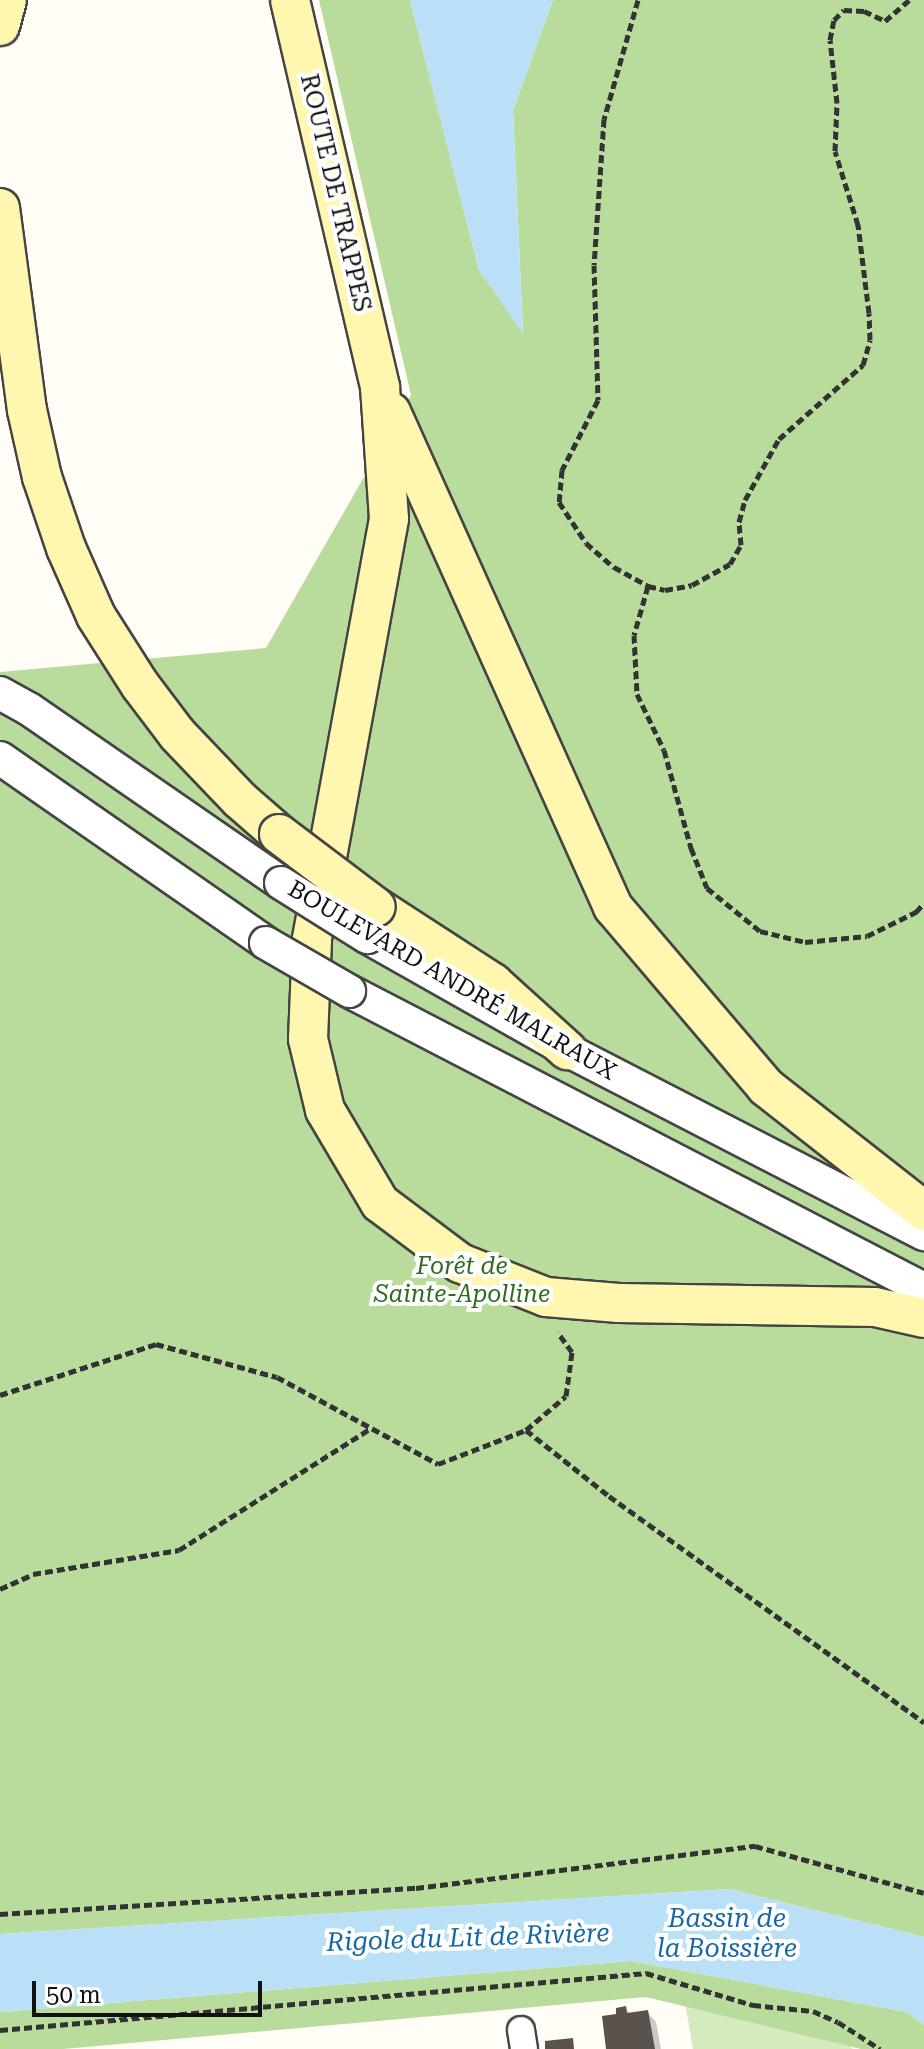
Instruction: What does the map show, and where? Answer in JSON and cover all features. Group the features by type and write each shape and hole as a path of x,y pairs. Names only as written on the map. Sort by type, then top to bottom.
{"main road":[{"path":"0,26 7,0"},
{"name":"ROUTE DE TRAPPES","path":"290,0 380,387"},
{"path":"0,208 27,410 42,477 66,548 96,616 140,685 177,734 240,800 372,922 493,983 567,1050"},
{"path":"380,387 613,907 766,1087 924,1211"},
{"path":"380,387 389,519 312,940 308,1039 325,1110 380,1203 460,1263 546,1297 619,1303 875,1307 924,1318"}],"street":[{"name":"BOULEVARD ANDRÉ MALRAUX","path":"0,693 29,709 281,883 372,922"},
{"name":"BOULEVARD ANDRÉ MALRAUX","path":"0,758 266,943 349,991 924,1289"},
{"name":"BOULEVARD ANDRÉ MALRAUX","path":"567,1050 924,1234"}],"path":[{"path":"638,0 604,119 594,265 598,400 562,470 559,502 586,543 614,567 648,586 665,590 692,585 730,564 741,545 739,522 745,500 779,439 863,365 870,340 869,313 858,225 835,151 837,103 830,40 834,20 844,10 864,11 885,21 909,0"},
{"path":"648,586 634,635 637,694 664,750 691,848 707,888 760,931 805,942 867,936 916,912 924,903"},
{"path":"0,1395 156,1344 277,1377 438,1464 526,1430 566,1396 572,1352 556,1330"},
{"path":"0,1589 33,1574 179,1550 372,1428"},
{"path":"526,1430 609,1496 924,1722"},
{"path":"0,1914 416,1888 755,1846 924,1893"},
{"path":"0,2030 646,1973 753,2005 813,2011 880,2049"}],"green space":[{"name":"Forêt de Sainte-Apolline","path":"319,0 410,0 479,270 523,332 513,110 553,0 924,0 924,1937 730,1889 0,1934 0,672 266,648 411,395"},
{"path":"631,1961 907,2012 924,2025 924,2049 861,2049 646,1997 63,2049 0,2049 0,2012"},
{"path":"685,2002 840,2039 853,2049 693,2049"}],"water":[{"path":"410,0 553,0 513,110 523,334 479,270"},
{"name":"Bassin de la Boissière","path":"730,1889 924,1937 924,2025 907,2012 631,1961 0,2012 0,1934"}],"building":[{"path":"626,2006 627,2013 648,2010 655,2049 606,2049 602,2016 616,2014 616,2008"},
{"path":"573,2038 574,2049 545,2049 545,2041"}],"water label":[{"name":"Rigole du Lit de Rivière","path":"468,1938"}]}
